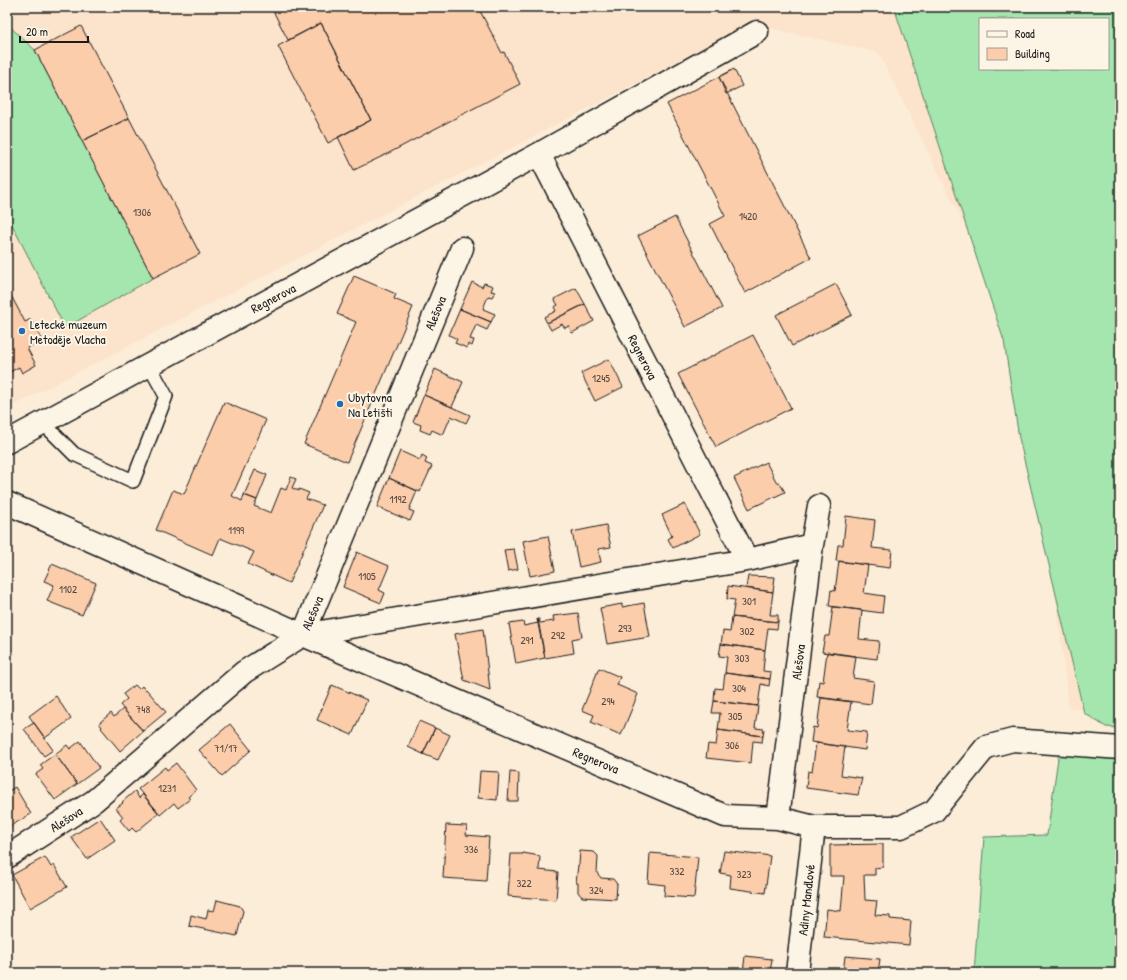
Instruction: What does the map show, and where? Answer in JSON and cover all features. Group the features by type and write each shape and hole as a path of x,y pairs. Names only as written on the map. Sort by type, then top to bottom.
{"street":[{"name":"Regnerova","path":"7,442 539,154 757,32"},
{"name":"Regnerova","path":"539,154 747,560"},
{"name":"Alešova","path":"7,857 94,800 244,672 303,635 462,248"},
{"name":"Regnerova","path":"7,503 303,635 725,816 778,818 814,827 902,828 934,811 986,747 1013,740 1120,748"},
{"name":"Alešova","path":"778,818 812,545 819,506"},
{"path":"303,635 747,560 812,545"},
{"name":"Adiny Mandlové","path":"797,973 814,827"}],"lane":[{"path":"43,423 74,454 133,481 166,396 149,365"}],"shaded area":[{"path":"7,7 1120,7 1120,711 1069,708 1039,455 976,249 879,53 751,24 7,409"}],"green space":[{"path":"894,7 1120,7 1120,728 1106,727 1084,713 1019,438 1004,341"},
{"path":"7,24 35,50 153,278 65,328 7,215"},
{"path":"1059,751 1120,756 1120,973 974,973 984,837 1047,835"}],"building":[{"path":"271,7 478,7 502,53 504,52 520,84 354,170 338,137 371,120 321,23 288,40"},
{"path":"321,23 371,120 328,143 278,46"},
{"path":"81,26 129,118 82,141 35,50"},
{"path":"734,69 742,86 726,94 719,77"},
{"path":"719,77 811,258 745,293 710,224 725,216 667,104"},
{"path":"129,118 200,254 153,278 82,141"},
{"path":"675,217 722,308 685,327 638,236"},
{"path":"354,276 396,294 394,299 413,307 347,462 304,444 356,322 337,314"},
{"path":"472,282 482,287 484,283 493,286 491,291 495,292 492,297 488,296 483,309 495,314 491,322 460,309"},
{"path":"836,284 852,315 792,346 776,315"},
{"name":"Letecké muzeum Metoděje Vlacha","path":"7,288 25,322 31,319 42,340 27,348 36,365 22,373 19,367 8,373 7,372"},
{"path":"576,288 585,304 547,323 544,317 556,311 554,307 558,305 554,299"},
{"path":"585,304 594,321 572,333 569,326 565,328 562,324 551,330 547,323"},
{"path":"460,309 491,322 487,330 476,325 470,339 474,340 472,346 468,344 467,348 455,343 457,339 449,335"},
{"path":"753,335 791,408 716,447 678,374"},
{"path":"609,359 623,387 595,401 581,373"},
{"path":"435,369 463,382 452,407 424,395"},
{"path":"424,395 470,415 466,423 451,416 443,435 432,430 430,434 420,430 421,425 413,422"},
{"path":"224,402 266,420 232,496 242,501 244,495 257,500 254,506 271,513 281,488 286,490 291,477 296,479 292,488 309,493 306,499 323,505 289,583 248,564 254,552 220,538 213,555 156,530 173,490 184,494"},
{"path":"400,451 420,460 422,455 427,458 425,463 432,466 420,492 389,478"},
{"path":"766,462 777,483 779,482 785,492 749,509 734,478"},
{"path":"255,470 267,475 257,500 244,495"},
{"path":"389,478 417,491 409,510 414,512 410,521 377,507"},
{"path":"685,504 700,534 673,548 668,539 672,536 662,515"},
{"path":"846,516 875,520 872,548 892,550 890,568 836,561 838,545 843,545"},
{"path":"606,525 611,547 598,549 601,562 579,567 572,532"},
{"path":"548,536 555,571 530,576 523,541"},
{"path":"514,549 518,569 508,571 504,550"},
{"path":"357,552 389,566 379,590 385,593 381,603 343,587"},
{"path":"839,561 868,565 864,593 884,596 882,613 829,606 831,590 835,591"},
{"path":"52,564 96,583 82,615 47,601 54,585 44,581"},
{"path":"748,576 775,577 773,592 746,588"},
{"path":"728,586 773,592 770,615 778,615 778,622 732,617 735,600 727,599"},
{"path":"644,603 650,637 607,644 600,608 622,604 622,607"},
{"path":"833,607 862,610 859,639 879,641 877,659 822,652 825,636 829,636"},
{"path":"578,613 582,637 572,639 574,653 545,658 538,619 540,623 554,621 553,616"},
{"path":"732,617 778,622 777,629 768,628 765,650 721,644 723,631 730,632"},
{"path":"523,622 524,626 538,623 545,658 516,664 509,624"},
{"path":"483,629 490,690 464,680 455,634"},
{"path":"721,644 765,650 763,671 771,672 770,679 725,673 727,657 719,656"},
{"path":"827,652 856,656 853,678 874,681 871,704 817,697 819,681 823,682"},
{"path":"599,668 620,677 617,685 638,694 621,735 591,722 594,715 582,710"},
{"path":"725,673 770,679 769,686 761,684 758,706 714,701 715,688 723,689"},
{"path":"135,685 139,689 142,686 145,690 146,689 166,712 143,731 120,705 127,699 123,694"},
{"path":"332,685 367,700 352,735 317,720"},
{"path":"56,696 71,719 45,738 29,716"},
{"path":"821,698 851,702 847,730 867,732 865,750 811,742 813,727 817,728"},
{"path":"714,701 758,706 755,728 764,729 763,736 718,730 720,713 712,713"},
{"path":"123,709 143,731 120,751 101,728 102,727 99,723 111,713 114,717"},
{"path":"419,721 435,728 423,754 408,747"},
{"path":"34,723 53,750 44,756 24,729"},
{"path":"230,724 251,750 222,776 199,750"},
{"path":"435,728 450,735 438,760 423,754"},
{"path":"718,730 763,736 762,742 753,741 751,763 706,758 708,744 716,745"},
{"path":"80,741 99,768 77,784 55,754 67,745 70,749"},
{"path":"816,743 845,747 841,775 862,778 858,795 806,788 808,771 812,772"},
{"path":"55,754 77,784 55,800 36,774 43,769 40,765"},
{"path":"176,763 196,790 188,797 190,799 178,808 174,803 160,815 138,789 165,767 167,770"},
{"path":"480,771 499,772 497,800 478,798"},
{"path":"510,772 519,773 518,801 508,801"},
{"path":"15,787 31,814 7,828 7,792"},
{"path":"135,791 139,798 143,794 159,813 136,832 132,828 129,831 120,820 123,817 116,808"},
{"path":"100,818 115,840 87,859 71,837"},
{"path":"446,825 467,826 466,835 489,837 486,881 443,878"},
{"path":"883,844 883,867 875,868 875,875 864,875 865,900 877,901 875,915 890,916 890,919 911,921 909,945 824,937 827,909 841,911 844,876 830,876 830,845"},
{"path":"580,851 594,852 598,856 597,873 601,878 613,879 617,884 616,899 582,897 578,892 578,883 576,883"},
{"path":"724,851 770,856 765,893 730,888 731,875 720,873"},
{"path":"523,853 540,856 539,870 558,872 556,900 508,896 511,854"},
{"path":"650,853 698,857 694,898 664,896 665,885 648,883"},
{"path":"45,857 51,867 54,865 67,887 30,908 12,875"},
{"path":"217,900 240,906 243,911 237,936 189,926 191,915 206,919 208,910 214,911"},
{"path":"745,956 772,959 770,973 743,973"},
{"path":"845,956 880,959 878,973 843,973"}],"place":[{"name":"Letecké muzeum Metoděje Vlacha","path":"22,331"},
{"name":"Ubytovna Na Letišti","path":"340,404"}]}
